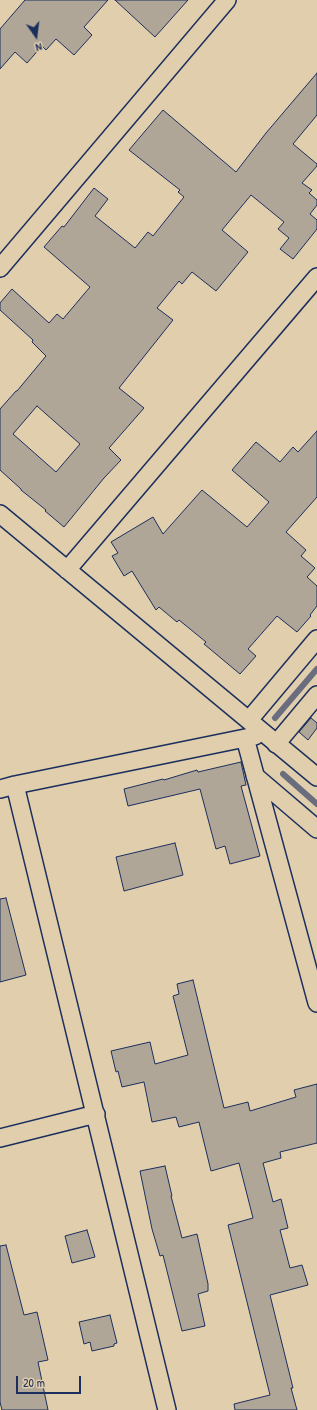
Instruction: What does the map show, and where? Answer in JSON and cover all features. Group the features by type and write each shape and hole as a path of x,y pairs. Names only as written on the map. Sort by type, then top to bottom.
{"street":[{"path":"0,268 226,0"},
{"path":"67,570 317,277"},
{"path":"0,514 317,777"},
{"path":"249,720 317,639"},
{"path":"167,1410 96,1114 8,787 245,738 271,739 317,694"},
{"path":"245,738 317,1003"},
{"path":"255,776 317,829"},
{"path":"0,1138 96,1114"}],"building":[{"path":"25,0 108,0 84,27 92,35 74,55 56,39 46,50 42,46 27,63 15,52 0,69 0,29"},
{"path":"115,0 188,0 155,37"},
{"path":"317,73 317,115 293,144 317,164 317,166 302,183 312,190 309,193 317,200 317,205 310,214 317,220 317,229 293,259 280,249 289,238 278,229 284,222 251,195 222,230 248,252 216,291 192,272 182,284 179,281 157,308 173,320 119,388 144,408 109,448 121,460 104,478 64,527 0,470 0,409 46,356 32,342 33,340 0,310 0,303 12,289 49,323 57,314 63,319 90,287 44,247 62,226 64,227 94,188 108,199 95,216 135,248 148,232 153,236 184,197 178,192 180,190 129,150 163,110 236,172 266,133","holes":["37,406 80,444 56,472 13,434"]},
{"path":"317,431 317,497 286,532 306,550 301,556 315,568 307,577 317,586 317,606 310,615 311,616 297,632 277,616 248,649 256,656 240,674 204,644 206,642 179,620 177,622 159,607 156,610 132,571 124,576 112,556 118,553 111,542 153,517 163,534 202,490 247,527 269,502 232,470 256,442 280,462 293,447 298,452"},
{"path":"311,718 317,723 317,728 308,740 299,732"},
{"path":"241,762 246,785 241,786 260,856 230,864 225,846 216,849 200,789 128,806 124,789 164,780 197,770 198,772"},
{"path":"175,843 183,875 124,891 116,857"},
{"path":"6,898 26,975 0,982 0,899"},
{"path":"193,980 224,1108 248,1102 250,1111 296,1097 294,1090 317,1084 317,1143 280,1152 281,1158 263,1163 273,1202 281,1199 288,1228 280,1230 290,1268 302,1265 308,1285 270,1295 297,1410 235,1410 234,1404 270,1395 228,1225 253,1218 239,1163 211,1171 199,1122 179,1127 176,1117 152,1122 144,1082 122,1087 118,1071 116,1072 111,1051 150,1042 155,1064 188,1055 173,996 179,994 177,984"},
{"path":"165,1166 182,1238 197,1234 208,1284 208,1291 198,1294 205,1326 182,1331 163,1255 160,1256 152,1229 140,1171"},
{"path":"87,1230 95,1257 72,1263 65,1236"},
{"path":"6,1245 24,1315 37,1312 48,1360 38,1362 48,1410 2,1410 0,1402 0,1246"},
{"path":"110,1315 117,1343 114,1344 114,1346 92,1351 90,1342 84,1344 79,1322"}],"waterway":[{"path":"275,718 317,669"},
{"path":"283,774 317,804"}]}
